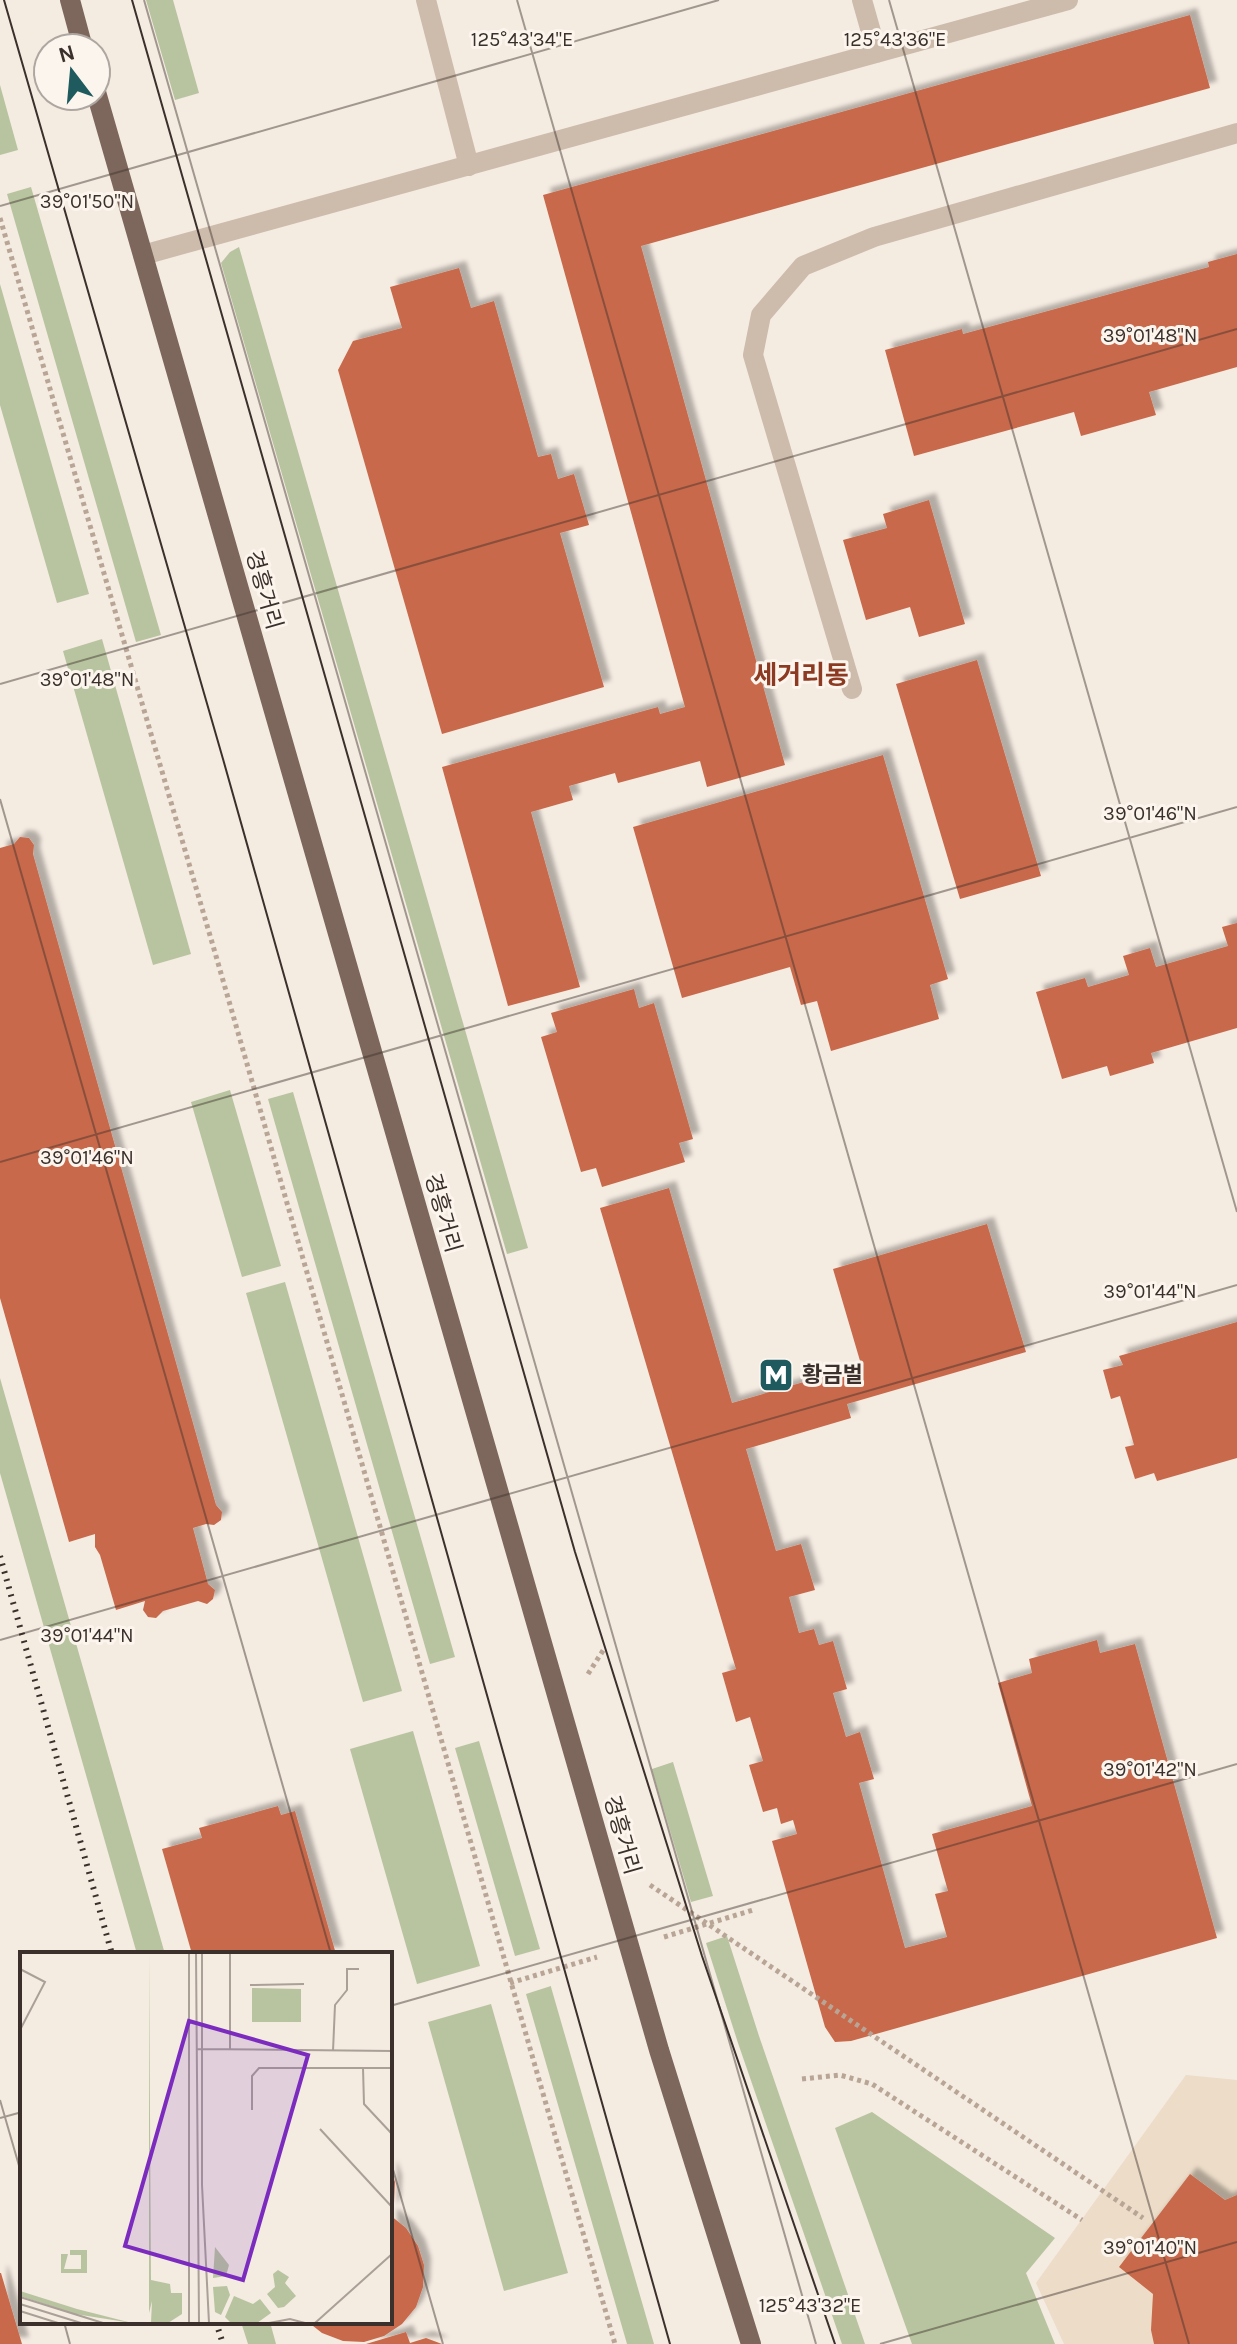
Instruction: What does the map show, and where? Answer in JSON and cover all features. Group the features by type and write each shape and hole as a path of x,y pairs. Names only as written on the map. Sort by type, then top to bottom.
{"main road":[{"path":"70,0 79,32"},
{"name":"경흥거리","path":"102,112 659,2050 751,2344"}],"street":[{"path":"426,0 469,166"},
{"path":"862,0 877,53"},
{"path":"143,255 1068,0"},
{"path":"852,689 753,355 761,315 803,266 874,237 1237,133"}],"path":[{"path":"0,218 216,956 615,2344"},
{"path":"587,1675 604,1649"},
{"path":"649,1884 1143,2218"},
{"path":"802,2079 840,2075 872,2084 1082,2220"}],"green space":[{"path":"146,0 173,0 199,93 175,100"},
{"path":"0,85 18,150 0,155"},
{"path":"31,187 161,635 136,642 7,194"},
{"path":"239,247 528,1248 507,1254 221,263"},
{"path":"0,284 89,594 57,603 0,405"},
{"path":"102,639 191,954 153,965 63,651"},
{"path":"230,1090 281,1266 242,1277 191,1102"},
{"path":"293,1092 455,1657 430,1664 268,1099"},
{"path":"285,1282 402,1691 363,1702 246,1293"},
{"path":"0,1378 164,1952 136,1952 0,1473"},
{"path":"413,1731 480,1966 417,1984 350,1749"},
{"path":"479,1741 540,1949 515,1956 455,1748"},
{"path":"673,1762 713,1896 691,1902 652,1769"},
{"path":"727,1936 865,2344 842,2344 738,2043 706,1943"},
{"path":"551,1986 654,2344 627,2344 526,1994"},
{"path":"491,2004 568,2273 504,2291 428,2022"},
{"path":"872,2112 1055,2238 1026,2273 1055,2344 912,2344 835,2128"},
{"path":"242,2324 271,2324 276,2344 248,2344"}],"shaded area":[{"path":"1186,2075 1237,2080 1237,2344 1064,2344 1036,2283"}],"building":[{"path":"1190,15 1210,88 641,246 785,765 707,787 700,761 618,783 615,773 569,786 573,800 531,812 580,987 508,1006 442,767 658,707 660,714 685,707 543,195"},
{"path":"1237,254 1237,367 1149,392 1156,415 1081,436 1074,412 914,456 885,350 962,329 963,334 1209,267 1208,262"},
{"path":"459,268 471,308 494,301 538,457 551,454 558,479 574,474 589,525 560,533 604,687 442,734 338,370 353,341 402,328 390,287"},
{"path":"929,500 965,624 919,637 910,607 866,620 843,540 887,528 883,514"},
{"path":"977,660 1041,876 960,899 896,684"},
{"path":"883,755 948,979 930,985 939,1019 831,1051 817,1001 801,1005 790,967 682,998 633,827"},
{"path":"20,837 29,838 34,845 33,854 216,1505 222,1512 221,1520 214,1525 193,1528 208,1584 215,1590 213,1599 207,1604 198,1601 163,1611 156,1618 148,1617 143,1610 145,1601 116,1610 95,1547 95,1534 69,1542 0,1298 0,848 14,844"},
{"path":"1237,923 1237,1028 1151,1053 1154,1063 1110,1076 1107,1066 1062,1079 1036,992 1085,978 1088,987 1129,975 1123,956 1150,948 1156,967 1228,946 1222,927"},
{"path":"634,989 639,1008 654,1003 693,1139 679,1143 685,1162 602,1187 596,1168 581,1172 541,1037 557,1032 551,1013"},
{"path":"669,1188 732,1403 838,1372 840,1378 863,1371 833,1269 987,1224 1026,1352 847,1404 851,1418 746,1449 776,1551 801,1544 815,1590 789,1597 799,1633 814,1629 819,1645 833,1641 847,1689 833,1693 846,1737 860,1732 874,1779 859,1783 905,1948 947,1937 935,1894 948,1891 932,1834 1032,1806 998,1683 1032,1673 1029,1659 1097,1640 1100,1653 1135,1644 1217,1938 851,2041 835,2042 825,2027 772,1841 797,1834 793,1820 781,1824 777,1808 763,1812 749,1765 763,1761 750,1717 736,1722 722,1673 736,1669 600,1208"},
{"path":"1237,1322 1237,1458 1157,1481 1154,1473 1135,1479 1125,1447 1134,1445 1120,1396 1111,1399 1103,1370 1123,1365 1119,1356"},
{"path":"278,1806 281,1815 295,1811 335,1952 191,1952 162,1849 202,1838 199,1828"},
{"path":"392,2173 395,2182 392,2208"},
{"path":"1190,2174 1225,2200 1237,2195 1237,2344 1154,2344 1151,2330 1153,2294 1119,2267"},
{"path":"392,2217 406,2228 418,2246 424,2265 423,2287 416,2307 402,2324 384,2336 364,2342 343,2341 322,2333 311,2324 392,2324"},
{"path":"1,2273 22,2344 0,2344"},
{"path":"406,2332 410,2343 426,2338 442,2344 366,2344"}],"tram line":[{"path":"4,0 223,759 670,2344"},
{"path":"132,0 575,1552 702,1956 835,2344"}],"railway":[{"path":"0,1556 111,1952"},
{"path":"217,2324 223,2344"}],"place":[{"name":"황금벌","path":"776,1375"}],"district":[{"name":"세거리동","path":"801,675"}]}
